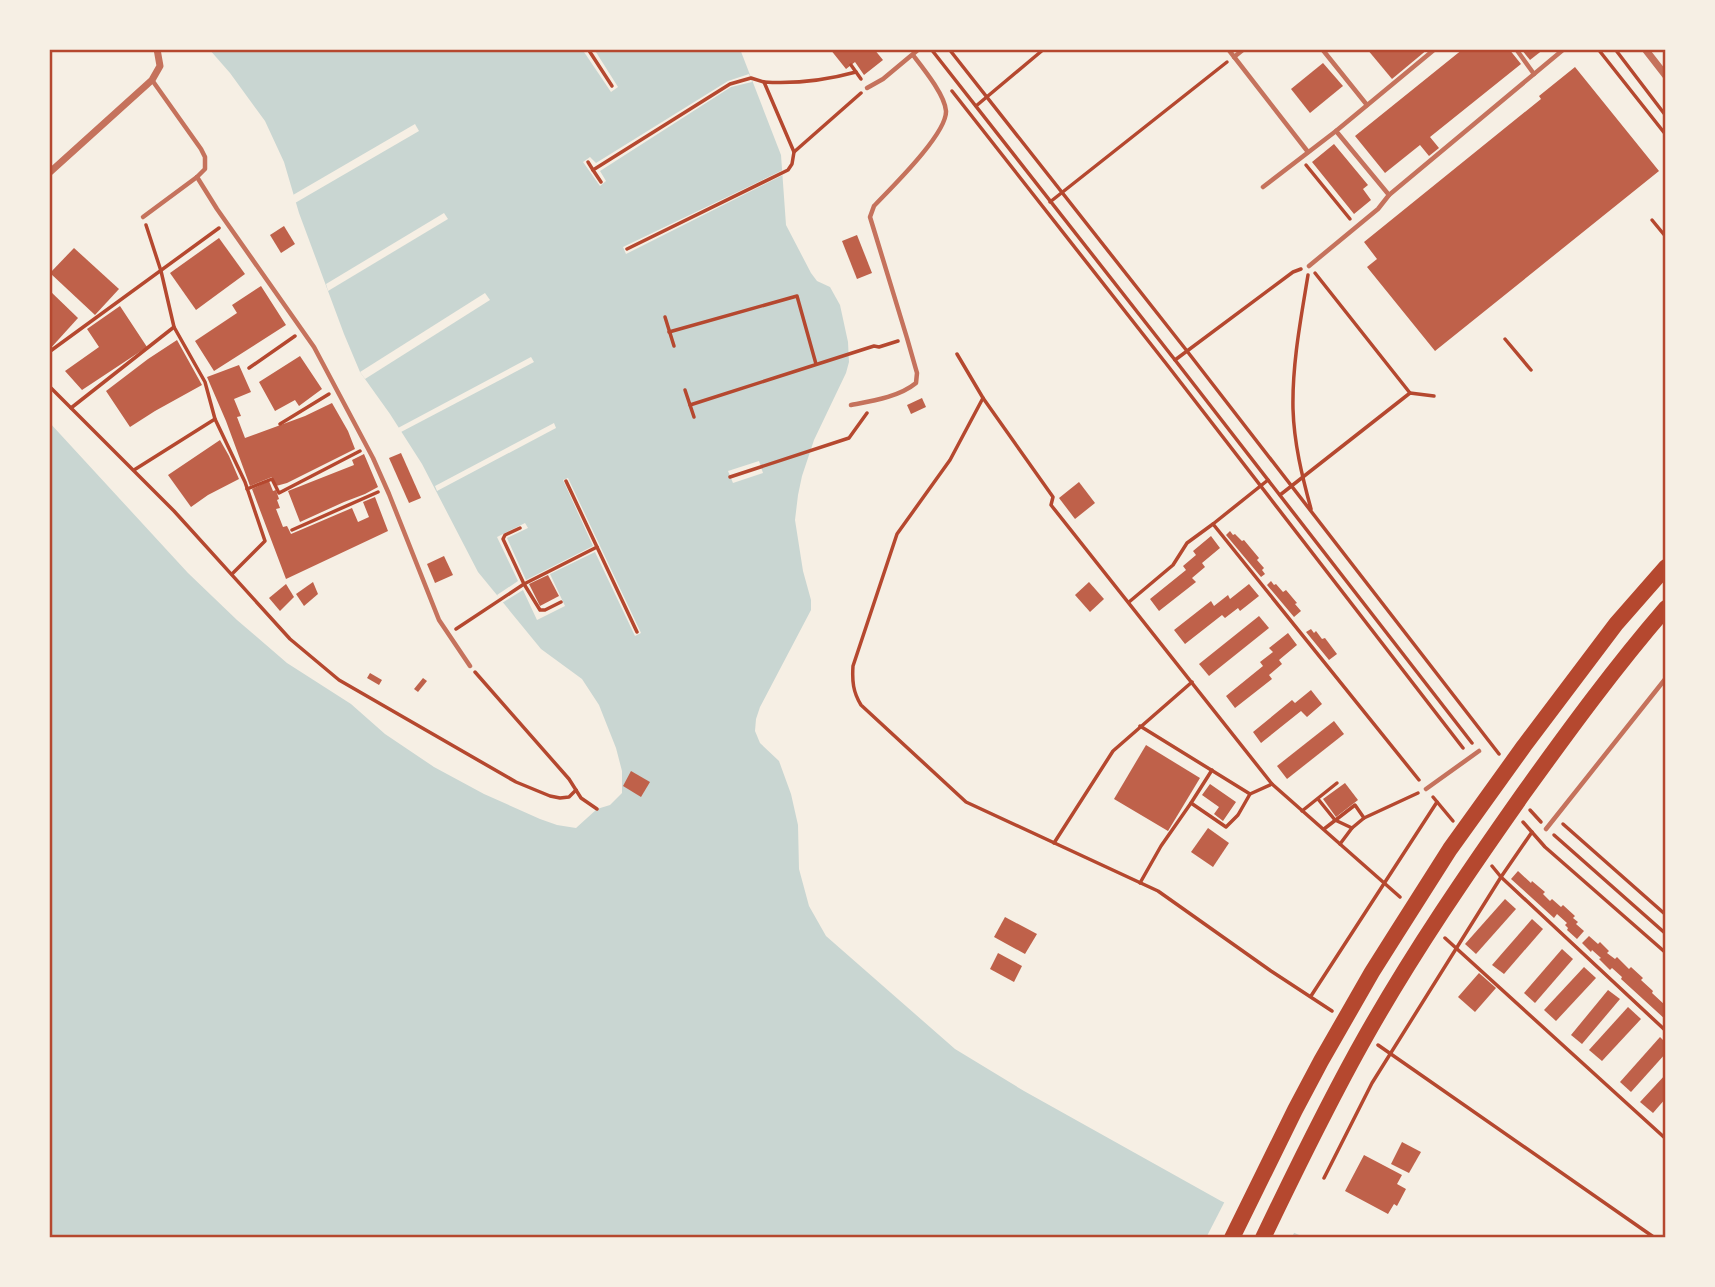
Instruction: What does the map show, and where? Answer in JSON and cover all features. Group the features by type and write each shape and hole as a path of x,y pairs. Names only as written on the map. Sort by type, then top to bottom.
{"highway":[{"path":"1232,1238 1294,1110 1321,1061 1366,981 1450,849 1616,624 1666,567"},
{"path":"1263,1238 1320,1121 1426,937 1473,864 1546,762 1666,608"}],"street":[{"path":"49,173 152,80 160,66 157,49"},
{"path":"1645,49 1666,76"}],"lane":[{"path":"867,88 883,79 919,49"},
{"path":"1228,49 1308,152"},
{"path":"1234,57 1244,49"},
{"path":"1322,49 1367,105"},
{"path":"1263,187 1435,49"},
{"path":"1516,49 1534,74"},
{"path":"1309,266 1378,209 1389,195 1564,49"},
{"path":"851,405 909,389 916,383 907,338 870,217 874,206 924,152 944,120 946,110 939,93 913,55"},
{"path":"143,217 205,169 205,158 201,149 152,80"},
{"path":"1336,131 1389,195"},
{"path":"197,177 303,331 337,389 387,488 439,620 470,666"},
{"path":"1546,829 1666,678"},
{"path":"1426,789 1479,751"}],"path":[{"path":"588,49 612,86"},
{"path":"931,49 1479,751"},
{"path":"949,49 1506,761"},
{"path":"975,106 1044,49"},
{"path":"1598,49 1666,135"},
{"path":"1615,49 1666,116"},
{"path":"1050,202 1234,57"},
{"path":"794,152 867,88 851,65"},
{"path":"593,170 730,84 751,78 764,82 795,82 835,78 856,72"},
{"path":"627,249 791,167 794,152 764,82"},
{"path":"951,91 1470,758"},
{"path":"1301,158 1356,227"},
{"path":"588,162 601,181"},
{"path":"143,217 161,271 174,327 205,382 215,419 247,489 265,541 232,574"},
{"path":"1652,220 1666,237"},
{"path":"49,352 227,223"},
{"path":"1309,266 1410,393 1434,396"},
{"path":"1309,266 1301,317 1293,408 1298,460 1311,512"},
{"path":"1175,360 1293,272"},
{"path":"669,332 797,296 816,364"},
{"path":"665,317 674,346"},
{"path":"71,408 174,327"},
{"path":"249,368 303,331"},
{"path":"690,405 907,338"},
{"path":"1505,339 1531,370"},
{"path":"957,354 983,398 1053,497 1051,505 1272,784 1384,883"},
{"path":"49,386 174,511 290,639 339,680 516,782 560,798 569,797 576,790"},
{"path":"280,424 337,389"},
{"path":"685,390 694,417"},
{"path":"1280,495 1410,393"},
{"path":"983,398 950,460 897,534 853,666 855,695 861,705 966,802 1158,891 1340,1018"},
{"path":"730,477 849,438 876,400"},
{"path":"133,470 215,419"},
{"path":"247,489 272,479 279,493 368,446"},
{"path":"1129,603 1173,565 1188,543 1268,480"},
{"path":"566,481 637,632"},
{"path":"292,530 387,488"},
{"path":"1213,524 1453,821"},
{"path":"520,528 502,539 524,584 540,610 561,602"},
{"path":"448,634 524,584 597,547"},
{"path":"470,666 569,779 582,798 597,809"},
{"path":"1054,843 1112,751 1192,682"},
{"path":"1140,726 1250,794"},
{"path":"1140,883 1161,846 1212,770"},
{"path":"1303,811 1338,783"},
{"path":"1191,803 1226,827 1238,815 1250,794 1272,784"},
{"path":"1340,844 1364,818 1426,789"},
{"path":"1318,799 1335,820 1352,828"},
{"path":"1311,996 1437,802"},
{"path":"1523,802 1546,829 1666,934"},
{"path":"1324,830 1355,805 1364,818"},
{"path":"1540,822 1549,810 1666,915"},
{"path":"1523,822 1545,847 1666,953"},
{"path":"1324,1178 1372,1083 1501,877 1532,833"},
{"path":"1485,858 1501,877 1666,1031"},
{"path":"1456,948 1666,1139"},
{"path":"1370,1039 1655,1238"}],"shaded area":[{"path":"209,49 740,49 781,155 786,225 811,273 817,281 830,287 840,305 848,342 849,362 846,373 814,440 798,495 795,520 811,610 760,707 755,731 760,743 779,761 791,794 798,825 799,869 809,906 826,936 955,1049 1024,1091 1221,1201 1306,1238 49,1238 49,422 188,573 237,620 287,663 351,704 385,734 434,767 484,794 540,819 576,828 597,809 610,805 622,793 622,771 616,748 599,705 582,679 541,649 478,572 422,464 360,372 299,213 284,162 265,121"}],"pier":[{"path":"582,49 594,49 618,87 611,92"},
{"path":"749,74 752,82 731,87 600,171 606,181 600,186 583,162 590,157 596,163 728,81"},
{"path":"415,124 419,131 295,203 293,195"},
{"path":"783,170 783,175 626,254 623,247"},
{"path":"444,213 448,219 328,291 326,284"},
{"path":"485,293 490,300 365,379 360,372"},
{"path":"531,357 534,362 401,432 398,428"},
{"path":"554,423 556,428 437,491 435,486"},
{"path":"759,461 763,473 733,483 728,471"},
{"path":"568,478 641,633 635,636 595,552 550,574 565,606 537,620 523,590 502,603 497,595 518,581 497,537 525,523 528,528 507,538 526,580 593,546 563,480"},
{"path":"1226,1199 1296,1230 1291,1238 1206,1238"}],"building":[{"path":"830,49 874,49 883,60 864,75 855,62 846,69"},
{"path":"1367,49 1428,49 1392,79"},
{"path":"1463,49 1509,49 1521,64 1430,137 1439,148 1429,156 1420,145 1385,173 1355,136"},
{"path":"1521,49 1544,49 1530,60"},
{"path":"1323,63 1343,86 1310,113 1291,89"},
{"path":"1575,67 1659,171 1435,351 1367,267 1377,259 1364,242 1541,99 1539,96"},
{"path":"1334,144 1368,185 1363,189 1371,200 1354,214 1312,162"},
{"path":"284,226 295,244 281,253 270,235"},
{"path":"857,235 872,273 857,279 842,241"},
{"path":"219,238 245,274 196,310 170,273"},
{"path":"74,248 119,289 95,315 50,273"},
{"path":"261,286 286,325 214,371 195,341 237,313 232,305"},
{"path":"49,290 78,318 49,350"},
{"path":"120,306 147,347 82,390 65,371 99,347 87,329"},
{"path":"177,340 202,385 130,427 106,391"},
{"path":"300,356 322,389 299,406 295,400 275,411 259,382"},
{"path":"239,365 251,392 234,399 241,416 237,417 245,438 332,403 355,449 287,483 276,486 272,477 250,486 207,377"},
{"path":"922,398 926,407 911,414 907,405"},
{"path":"220,440 239,479 191,507 168,475"},
{"path":"401,453 421,498 409,503 389,458"},
{"path":"364,454 378,487 300,522 288,491 354,465 352,460"},
{"path":"269,481 279,499 280,508 276,509 283,527 287,526 291,534 352,508 358,522 369,517 363,502 375,497 388,531 286,579 252,489"},
{"path":"1079,482 1095,503 1075,519 1059,498"},
{"path":"1230,531 1244,540 1259,558 1257,560 1264,568 1262,570 1265,574 1261,577 1226,535"},
{"path":"1211,536 1220,548 1202,563 1205,567 1192,578 1196,582 1159,611 1150,599 1186,570 1183,566 1196,555 1193,551"},
{"path":"444,556 453,575 435,583 427,564"},
{"path":"548,575 559,596 540,606 529,584"},
{"path":"1271,581 1283,592 1286,590 1297,603 1295,604 1301,611 1294,617 1267,585"},
{"path":"313,582 318,594 304,606 296,594"},
{"path":"1089,582 1104,599 1090,612 1075,595"},
{"path":"286,584 294,597 280,611 269,598"},
{"path":"1249,584 1259,596 1240,611 1238,608 1225,618 1222,615 1185,644 1174,630 1211,601 1214,606 1228,595 1230,599"},
{"path":"1259,616 1269,628 1209,676 1199,664"},
{"path":"1311,629 1322,639 1325,638 1337,654 1329,660 1306,632"},
{"path":"1288,633 1297,645 1279,660 1282,664 1269,675 1272,679 1235,708 1226,696 1263,666 1260,662 1273,652 1269,648"},
{"path":"370,673 382,680 379,685 367,678"},
{"path":"423,678 427,681 418,692 414,689"},
{"path":"1311,690 1322,704 1307,717 1301,711 1261,743 1253,732 1292,700 1295,703"},
{"path":"1334,721 1344,734 1287,779 1277,766"},
{"path":"1146,745 1200,778 1168,831 1114,799"},
{"path":"631,771 650,782 641,797 623,786"},
{"path":"1345,783 1358,800 1336,817 1323,799"},
{"path":"1210,784 1236,802 1223,821 1214,814 1219,807 1202,795"},
{"path":"1208,828 1229,843 1213,867 1191,852"},
{"path":"1518,871 1545,892 1543,894 1550,901 1552,899 1561,907 1563,905 1575,916 1573,918 1578,922 1576,924 1584,931 1577,939 1567,930 1567,923 1557,914 1554,918 1511,879"},
{"path":"1505,899 1516,909 1476,954 1465,944"},
{"path":"1005,917 1037,934 1025,954 994,937"},
{"path":"1532,919 1543,929 1504,974 1492,965"},
{"path":"1589,936 1598,944 1600,942 1609,951 1607,953 1615,959 1617,957 1643,978 1641,980 1666,1006 1666,1020 1582,943"},
{"path":"1562,949 1573,959 1535,1003 1524,993"},
{"path":"998,953 1022,966 1014,982 990,969"},
{"path":"1584,967 1596,978 1556,1021 1544,1010"},
{"path":"1479,973 1496,988 1475,1012 1458,997"},
{"path":"1608,990 1620,999 1582,1044 1571,1035"},
{"path":"1628,1007 1641,1019 1602,1061 1589,1050"},
{"path":"1660,1037 1666,1043 1666,1053 1631,1092 1620,1082"},
{"path":"1666,1074 1666,1098 1653,1113 1640,1102"},
{"path":"1402,1142 1421,1152 1409,1173 1391,1164"},
{"path":"1364,1155 1402,1175 1397,1184 1406,1189 1397,1206 1394,1204 1388,1214 1345,1191"}]}
